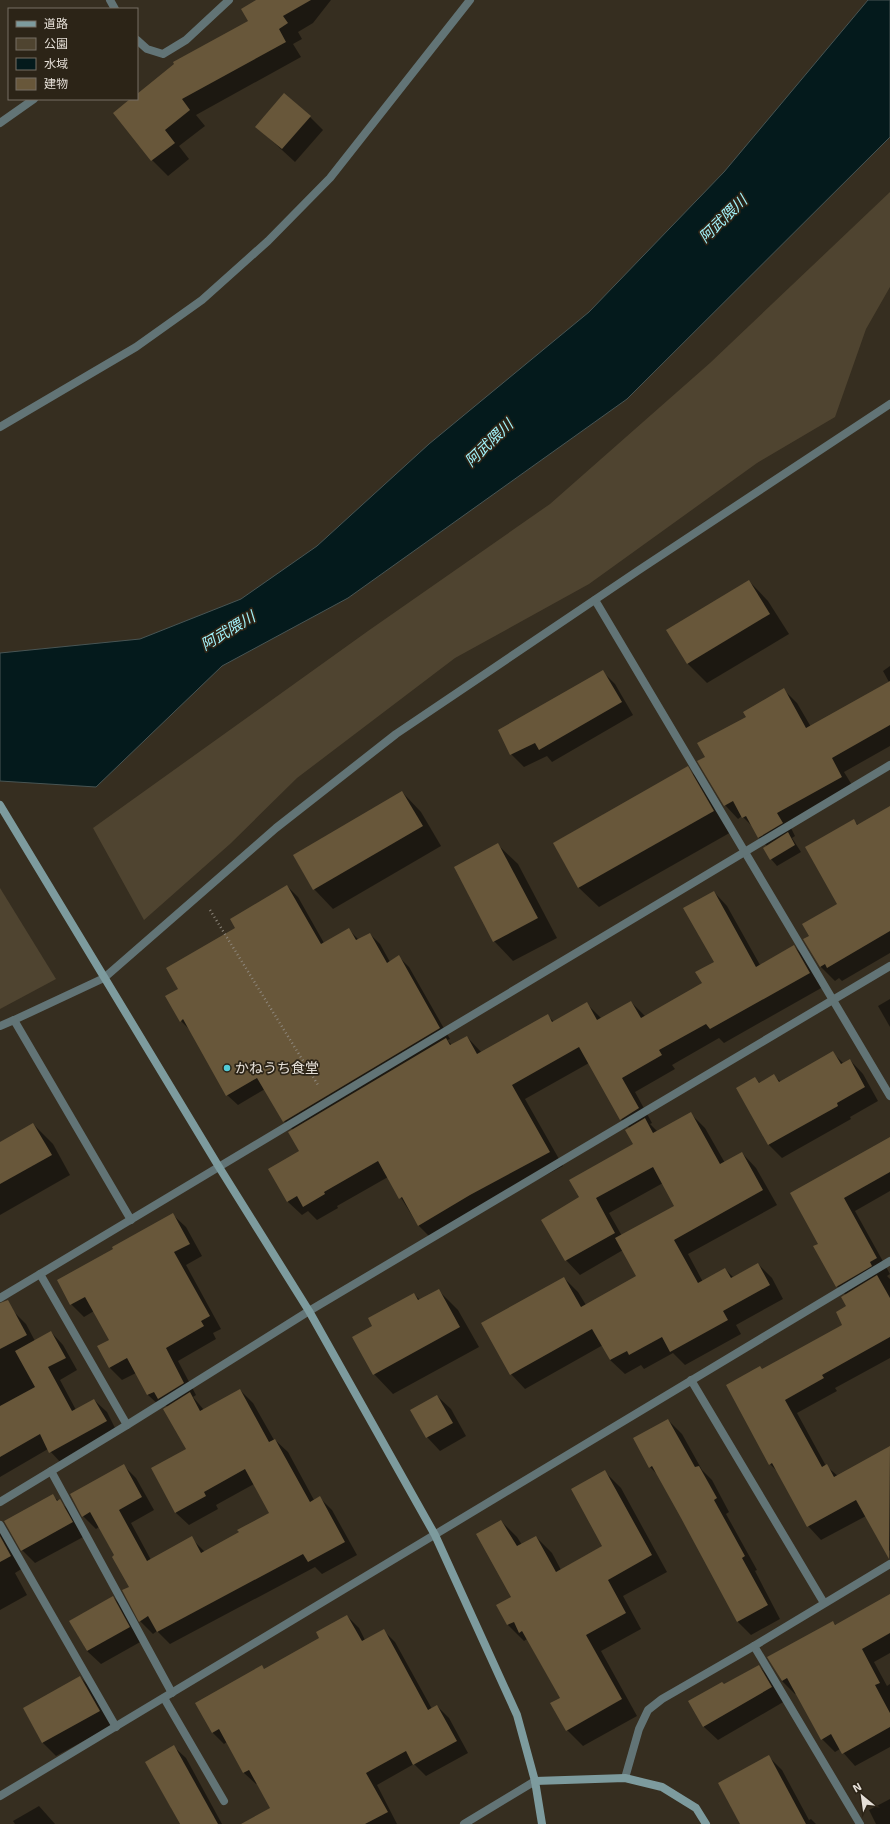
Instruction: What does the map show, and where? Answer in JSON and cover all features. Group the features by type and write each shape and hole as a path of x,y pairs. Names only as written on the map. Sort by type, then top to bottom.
{"street":[{"path":"138,41 147,49 163,54 186,40 229,0"},
{"path":"0,427 136,347 202,300 268,241 330,178 470,0"},
{"path":"0,123 33,100"},
{"path":"0,1026 104,978 276,828 396,734 639,570 890,404"},
{"path":"596,600 890,1096"},
{"path":"0,1298 890,764"},
{"path":"0,805 219,1167 309,1311 434,1535 517,1715 535,1781 542,1824"},
{"path":"0,1502 127,1425 309,1311 890,966"},
{"path":"14,1020 131,1220"},
{"path":"0,1796 890,1261"},
{"path":"40,1274 127,1425"},
{"path":"691,1380 824,1604"},
{"path":"51,1471 172,1693"},
{"path":"0,1525 116,1727"},
{"path":"626,1778 639,1729 648,1710 662,1699 754,1646 890,1564"},
{"path":"754,1646 860,1824"},
{"path":"164,1698 224,1802"},
{"path":"464,1824 535,1781 626,1778 662,1787 696,1808 706,1824"}],"path":[{"path":"214,904 210,910 328,1101"}],"green space":[{"path":"890,192 890,287 866,329 835,417 757,463 589,584 455,658 297,778 230,844 144,920 93,828 368,631 550,504 710,363"},
{"path":"0,888 56,979 0,1009"}],"water":[{"name":"阿武隈川","path":"868,0 890,0 890,137 627,399 348,598 222,666 96,787 0,781 0,653 140,639 241,599 317,546 429,444 589,312 724,172"}],"building":[{"path":"256,0 311,0 283,16 288,23 279,29 286,42 182,99 190,110 165,130 175,143 151,161 113,113 129,100 138,100 138,93 174,64 173,62 248,21 241,9"},
{"path":"284,93 311,116 282,149 255,127"},
{"path":"749,580 770,614 687,664 666,630"},
{"path":"603,670 622,702 539,750 535,743 510,755 498,730"},
{"path":"890,681 890,725 832,758 842,777 777,813 783,823 758,838 746,816 742,818 733,801 724,806 697,761 705,757 697,743 746,717 743,712 784,688 806,728"},
{"path":"688,766 714,811 578,888 553,843"},
{"path":"402,791 423,826 313,890 293,855"},
{"path":"890,806 890,931 827,968 825,964 820,967 803,939 809,936 802,924 837,904 805,847 854,819 857,825"},
{"path":"788,832 795,845 770,860 763,848"},
{"path":"498,843 538,918 493,942 454,867"},
{"path":"287,885 321,944 349,928 356,940 370,933 387,963 399,955 440,1028 283,1122 257,1078 226,1096 183,1019 180,1022 165,996 178,989 166,968 235,928 230,919"},
{"path":"714,891 756,967 794,945 810,973 710,1029 706,1024 659,1050 662,1055 622,1078 639,1108 620,1120 579,1047 512,1085 550,1152 470,1195 418,1226 402,1197 399,1199 378,1161 324,1192 325,1194 303,1207 297,1196 287,1202 268,1169 299,1151 288,1132 446,1038 450,1045 467,1036 477,1054 548,1014 552,1022 587,1002 597,1020 631,1001 641,1018 702,983 695,972 714,962 683,908"},
{"path":"833,1051 841,1064 850,1059 865,1087 837,1103 838,1106 768,1145 736,1088 755,1077 759,1083 774,1074 779,1082"},
{"path":"691,1112 720,1164 742,1152 763,1190 674,1240 698,1283 725,1268 731,1278 758,1263 770,1285 723,1311 728,1320 670,1352 662,1337 629,1355 627,1351 610,1360 592,1329 510,1375 481,1323 564,1277 581,1307 636,1276 615,1238 674,1206 653,1167 596,1198 615,1233 565,1261 541,1220 579,1197 569,1180 633,1144 625,1130 645,1118 653,1133"},
{"path":"33,1123 52,1155 0,1184 0,1142"},
{"path":"890,1137 890,1172 844,1198 877,1258 870,1262 872,1266 836,1287 813,1246 818,1244 790,1193"},
{"path":"173,1213 190,1244 174,1252 210,1316 201,1321 204,1326 166,1348 184,1383 158,1399 154,1392 147,1395 127,1358 109,1368 97,1346 109,1340 85,1297 70,1305 57,1280"},
{"path":"877,1275 890,1298 890,1337 822,1375 824,1378 785,1400 822,1467 827,1464 834,1477 890,1446 889,1559 856,1500 807,1527 772,1463 769,1465 726,1385 760,1366 762,1369 842,1325 836,1312 846,1306 841,1297"},
{"path":"439,1289 460,1327 373,1375 352,1337 372,1326 368,1318 414,1293 418,1300"},
{"path":"8,1300 27,1335 0,1349 0,1303"},
{"path":"51,1331 66,1358 48,1367 72,1411 94,1399 107,1421 49,1453 40,1434 0,1457 0,1406 35,1387 15,1351"},
{"path":"240,1389 269,1442 275,1439 310,1502 320,1496 345,1542 308,1562 303,1554 157,1632 148,1616 139,1622 122,1590 129,1587 112,1557 114,1555 90,1512 82,1517 70,1494 124,1464 142,1497 119,1510 147,1561 192,1536 201,1553 239,1532 237,1530 269,1513 245,1469 204,1492 206,1496 175,1513 151,1468 186,1449 163,1409 190,1392 200,1411"},
{"path":"437,1395 453,1423 426,1438 410,1410"},
{"path":"668,1419 695,1467 699,1466 717,1498 714,1500 745,1556 742,1558 768,1605 737,1622 652,1466 649,1468 633,1438"},
{"path":"605,1470 652,1555 608,1580 626,1613 586,1635 622,1699 566,1731 550,1703 560,1698 522,1631 519,1633 514,1622 507,1625 496,1605 511,1597 476,1534 501,1520 517,1546 536,1536 556,1572 602,1546 571,1489"},
{"path":"53,1494 57,1501 60,1499 73,1522 21,1551 4,1521"},
{"path":"0,1536 11,1556 0,1562"},
{"path":"890,1594 890,1633 862,1649 880,1683 875,1685 890,1713 890,1727 842,1754 831,1734 821,1740 787,1678 782,1681 767,1657 833,1621 835,1625"},
{"path":"113,1596 130,1627 87,1651 69,1621"},
{"path":"347,1615 362,1641 384,1629 428,1710 437,1705 457,1741 413,1765 406,1751 366,1773 388,1812 365,1824 241,1824 270,1808 249,1770 243,1773 219,1729 212,1733 195,1703 262,1665 264,1669 319,1638 316,1632"},
{"path":"759,1665 772,1687 703,1727 688,1701 722,1682 724,1684"},
{"path":"80,1676 100,1711 42,1743 23,1708"},
{"path":"174,1745 218,1824 180,1824 145,1762"},
{"path":"769,1755 806,1824 740,1824 718,1783"}],"place":[{"name":"かねうち食堂","path":"227,1068"}]}
